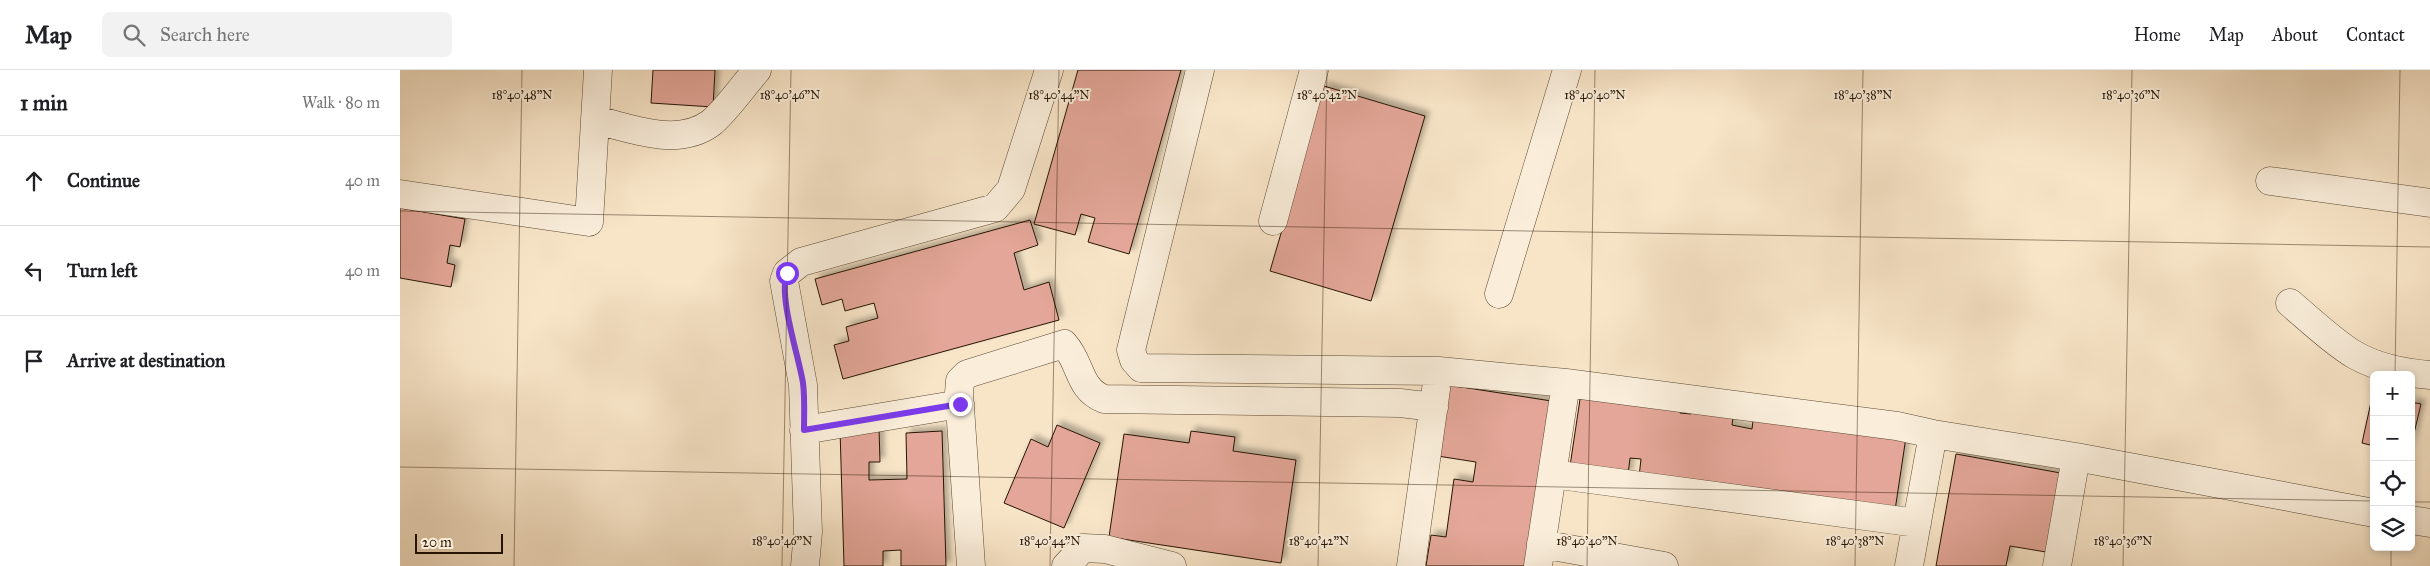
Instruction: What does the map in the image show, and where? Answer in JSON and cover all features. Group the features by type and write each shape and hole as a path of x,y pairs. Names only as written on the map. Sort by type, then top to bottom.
{"street":[{"path":"400,194 589,222 598,70"},
{"path":"595,120 668,136 688,135 711,122 757,70"},
{"path":"805,566 808,532 803,385 786,299 784,281 787,273 802,262 995,208 1005,199 1011,189 1049,70"},
{"path":"1200,70 1131,350 1134,360 1141,368 1439,371 1566,383 1897,426 1933,434 2076,457 2370,512"},
{"path":"1273,221 1314,70"},
{"path":"1499,294 1567,70"},
{"path":"2270,181 2430,203"},
{"path":"2290,303 2354,354 2374,363 2413,373 2430,375"},
{"path":"971,566 960,404 960,381 966,374 1064,344 1072,353 1086,388 1093,395 1104,399 1400,403 1434,407"},
{"path":"1411,566 1439,371"},
{"path":"1566,383 1540,555 1664,566"},
{"path":"804,430 960,404"},
{"path":"1909,566 1933,434"},
{"path":"2057,566 2076,457"},
{"path":"1552,474 1917,522"},
{"path":"2415,521 2430,524"},
{"path":"1066,566 1083,548 1105,549 1172,566"}],"building":[{"path":"653,70 715,70 713,107 651,103"},
{"path":"1078,70 1181,70 1129,254 1088,242 1095,218 1081,214 1075,235 1034,224"},
{"path":"1324,86 1425,116 1371,301 1270,271"},
{"path":"400,208 465,219 460,247 450,245 447,263 455,265 451,287 400,278"},
{"path":"1030,220 1038,245 1014,253 1024,290 1049,282 1059,320 843,379 834,345 849,341 846,327 878,318 874,303 845,311 842,299 822,305 815,279"},
{"path":"1442,384 1558,402 1533,566 1426,566 1431,535 1446,537 1454,479 1473,482 1476,462 1431,455"},
{"path":"1582,386 1682,402 1680,413 1691,414 1693,404 1734,410 1732,425 1752,429 1754,413 1906,437 1894,517 1639,477 1641,459 1630,458 1628,475 1570,466"},
{"path":"2415,403 2421,404 2415,429"},
{"path":"2370,407 2370,445 2362,443"},
{"path":"1057,425 1100,443 1064,528 1004,503 1031,439 1048,447"},
{"path":"879,428 880,462 869,462 869,480 907,479 906,433 942,431 946,566 901,566 901,550 883,551 883,566 844,566 840,429"},
{"path":"1191,431 1235,437 1233,451 1296,460 1281,563 1109,537 1124,434 1189,443"},
{"path":"1956,454 2066,474 2052,553 2010,546 2006,566 1936,566"}],"route":[{"path":"787,273 784,281 786,299 803,385 804,430 960,404"}]}
